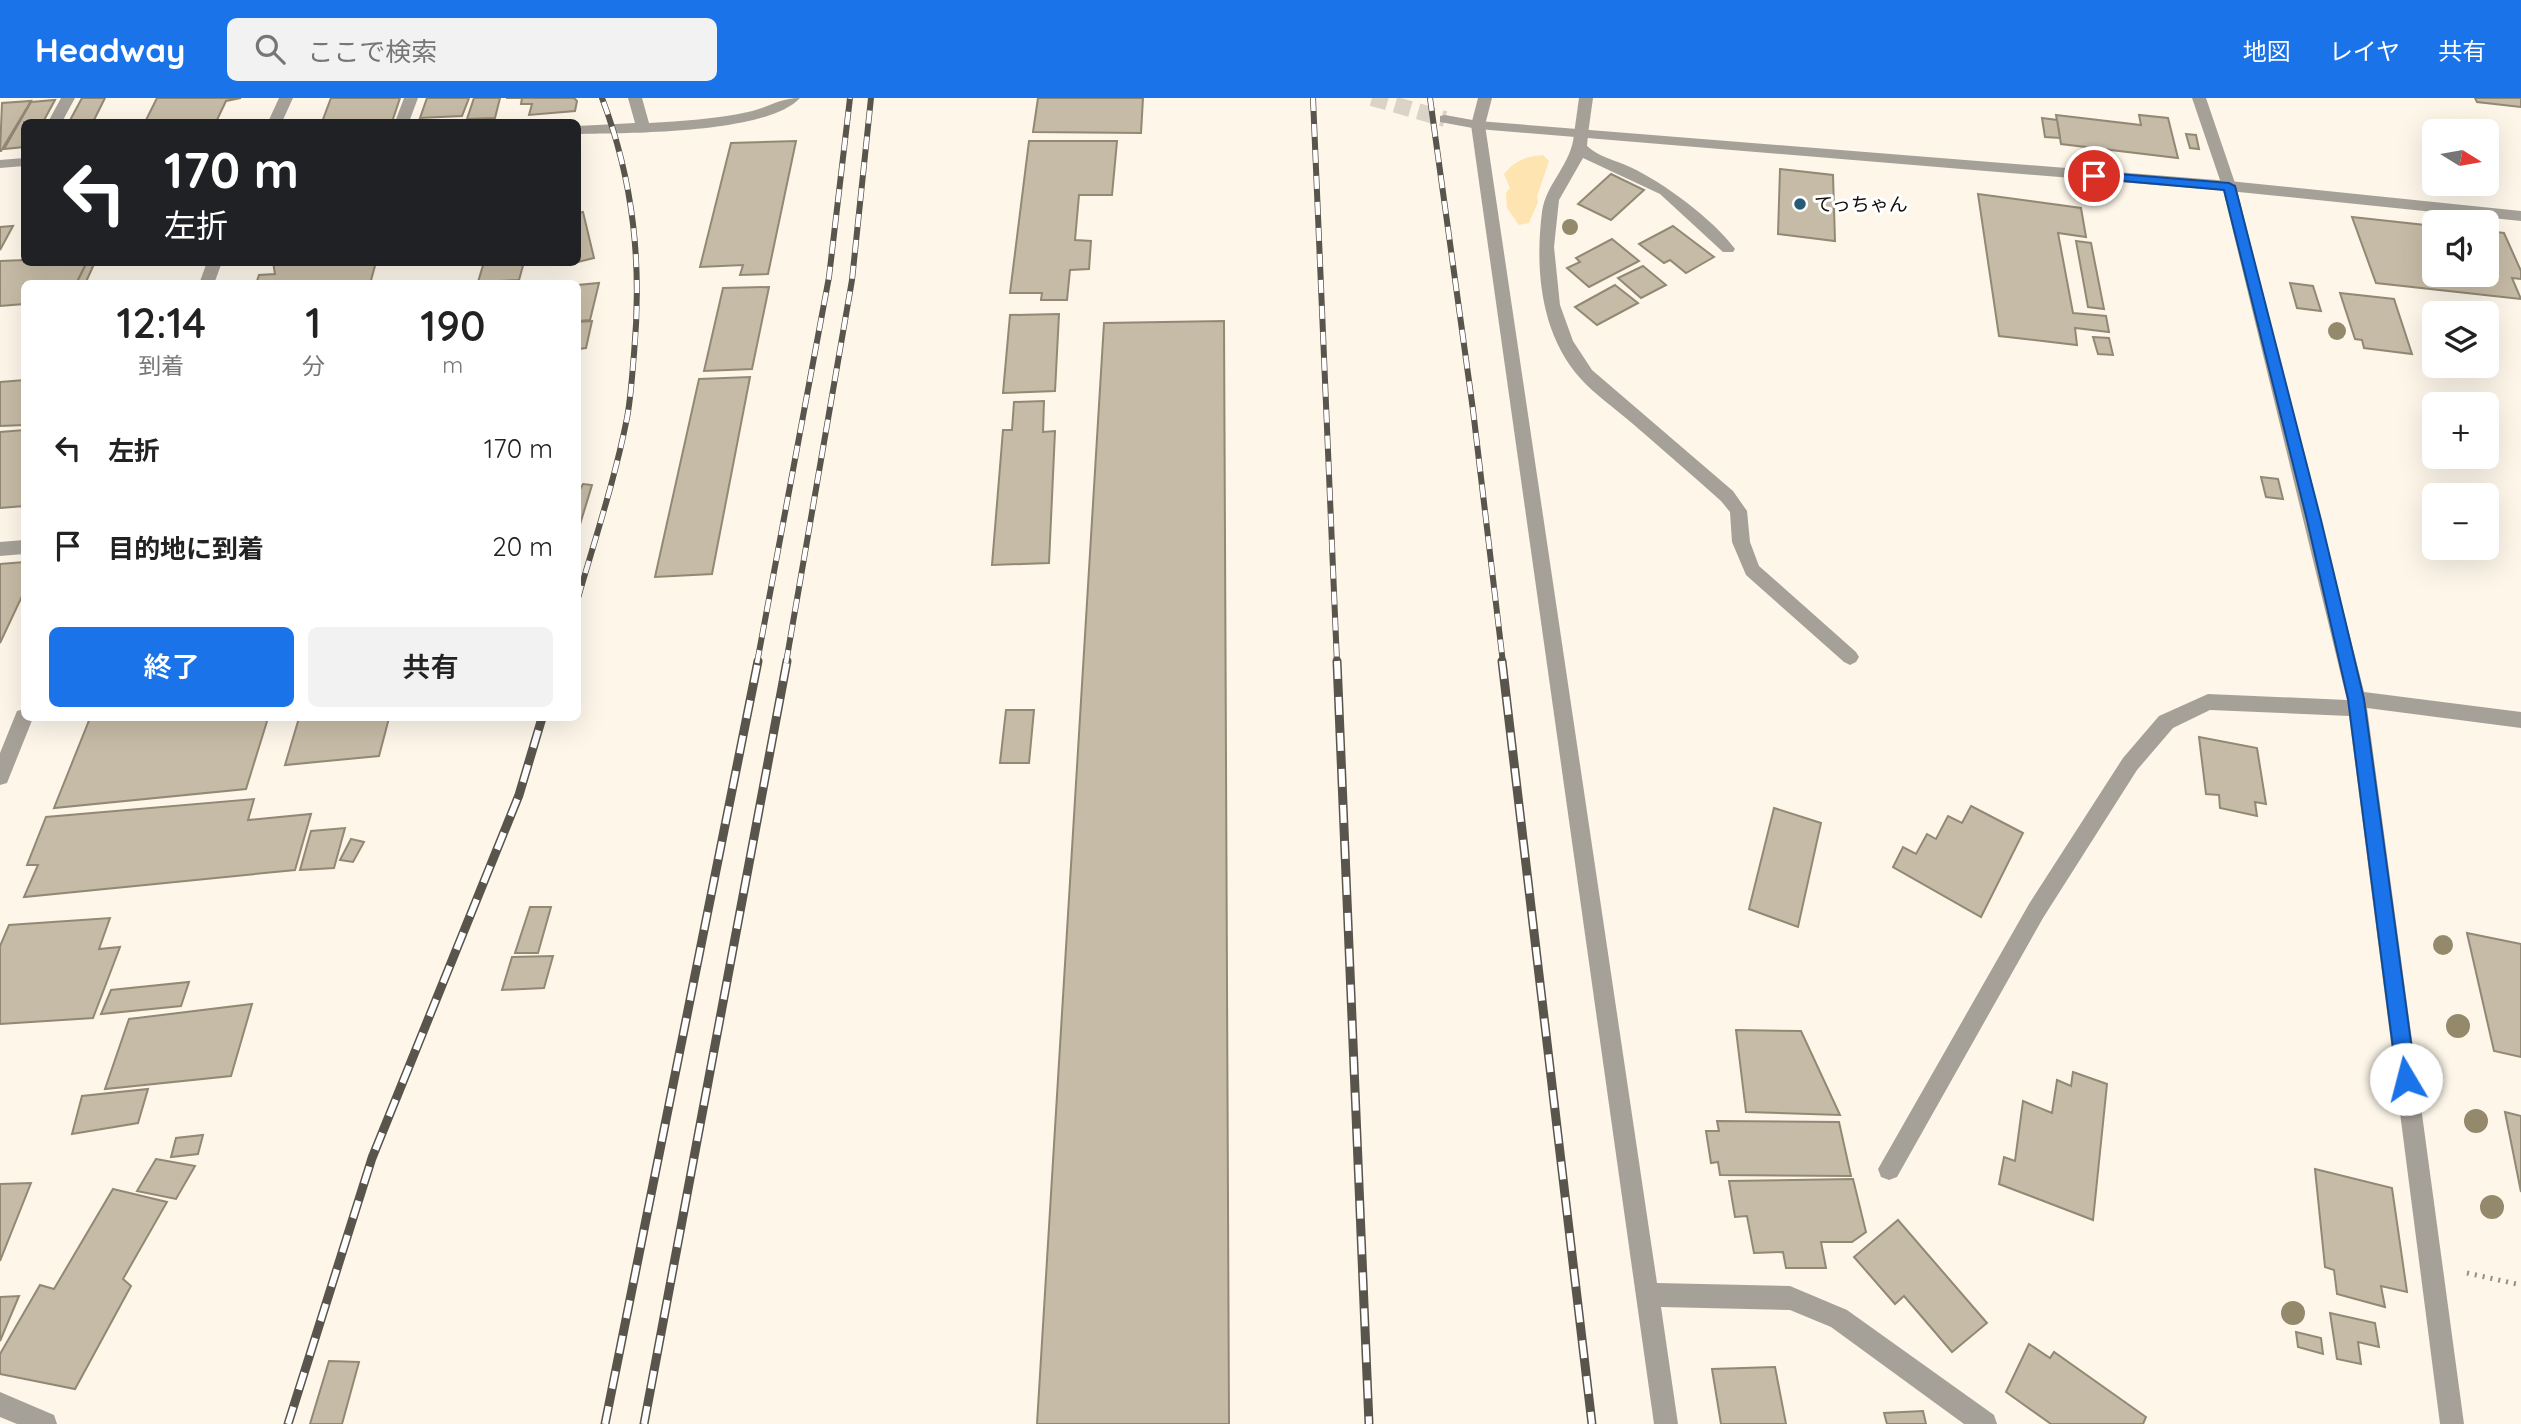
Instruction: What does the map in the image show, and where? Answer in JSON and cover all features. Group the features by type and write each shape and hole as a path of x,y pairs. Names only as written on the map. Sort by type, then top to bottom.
{"street":[{"path":"57,119 68,98"},
{"path":"276,119 286,98"},
{"path":"403,119 411,98"},
{"path":"635,98 643,126"},
{"path":"581,130 733,120 770,113 793,98"},
{"path":"1485,98 1478,125 1666,1424"},
{"path":"1586,98 1581,141 1573,167 1553,197 1544,254 1546,281 1564,340 1573,358 1586,374 1727,496 1738,511 1741,542 1752,570 1850,657"},
{"path":"2199,98 2229,186 2314,520 2357,704 2452,1424"},
{"path":"1445,119 1581,141 2229,186 2521,216"},
{"path":"1581,141 1589,156 1625,170 1665,191 1728,249"},
{"path":"0,164 21,162"},
{"path":"0,549 21,547"},
{"path":"1889,1169 2036,911 2130,764 2166,722 2208,702 2357,704 2521,720"},
{"path":"0,778 22,721"},
{"path":"1646,1295 1790,1298 1839,1318 1985,1424"},
{"path":"0,1404 44,1424"}],"path":[{"path":"2431,1264 2521,1285"}],"shaded area":[{"path":"1543,155 1549,161 1537,196 1538,202 1529,223 1519,225 1507,208 1506,193 1510,188 1504,174 1521,160"}],"building":[{"path":"82,98 105,98 94,119 71,119"},
{"path":"157,98 241,98 226,101 217,119 146,119"},
{"path":"331,98 400,98 393,119 323,119"},
{"path":"427,98 469,98 462,116 420,118"},
{"path":"474,98 500,98 495,118 467,119"},
{"path":"522,98 574,98 577,101 575,111 529,115 532,104 521,104"},
{"path":"1038,98 1143,98 1141,133 1033,132"},
{"path":"2475,98 2521,98 2521,107 2477,102"},
{"path":"55,100 45,119 21,119 31,102"},
{"path":"31,101 1,151 0,151 2,103"},
{"path":"2056,115 2141,125 2139,115 2168,118 2178,158 2061,144"},
{"path":"2042,118 2057,120 2060,138 2045,137"},
{"path":"21,119 21,147 4,149"},
{"path":"2186,134 2196,135 2199,149 2190,148"},
{"path":"796,141 768,274 740,275 743,265 700,267 731,143"},
{"path":"1029,141 1117,141 1112,195 1079,195 1075,240 1091,241 1089,269 1070,270 1067,300 1041,300 1042,293 1010,293"},
{"path":"1780,169 1833,175 1835,241 1778,234"},
{"path":"1611,174 1644,190 1611,220 1578,204"},
{"path":"1978,194 2081,208 2086,237 2058,233 2073,313 2106,316 2109,332 2075,328 2077,345 1999,336"},
{"path":"581,212 594,258 581,261"},
{"path":"2352,217 2422,225 2422,287 2499,287 2499,232 2504,233 2521,271 2521,279 2512,278 2521,299 2376,283"},
{"path":"13,226 0,250 0,227"},
{"path":"1673,226 1714,257 1686,273 1670,260 1664,263 1639,244"},
{"path":"1612,239 1639,261 1589,287 1567,268 1580,262 1576,258"},
{"path":"2076,241 2091,243 2104,309 2088,307"},
{"path":"21,260 21,266 85,266 78,280 21,280 21,304 0,306 0,261"},
{"path":"85,266 93,266 87,280 78,280"},
{"path":"274,266 375,266 371,280 257,280 259,275 275,274"},
{"path":"483,266 523,266 519,280 479,280"},
{"path":"1643,266 1666,285 1641,298 1618,278"},
{"path":"599,283 590,320 581,321 581,285"},
{"path":"2290,283 2313,286 2321,311 2297,308"},
{"path":"1615,285 1638,303 1597,325 1575,307"},
{"path":"769,287 752,369 704,371 723,288"},
{"path":"2340,293 2394,299 2412,354 2364,348 2362,340 2355,339"},
{"path":"1059,314 1055,391 1003,393 1010,315"},
{"path":"592,321 586,348 581,349 581,322"},
{"path":"1224,321 1229,1424 1037,1424 1104,323"},
{"path":"2093,337 2109,338 2113,355 2098,354"},
{"path":"750,377 712,574 655,577 699,379"},
{"path":"21,380 21,425 0,426 0,382"},
{"path":"1044,401 1043,432 1055,431 1049,563 992,565 1003,430 1012,430 1014,402"},
{"path":"21,430 21,506 0,508 0,432"},
{"path":"2261,477 2278,479 2283,499 2266,497"},
{"path":"583,484 592,485 581,521"},
{"path":"21,562 21,598 0,643 0,564"},
{"path":"1006,710 1034,710 1029,763 1000,763"},
{"path":"89,721 267,721 246,789 54,808"},
{"path":"298,721 388,721 379,756 285,765"},
{"path":"2199,737 2257,748 2266,804 2255,802 2257,816 2220,808 2219,795 2206,794"},
{"path":"254,799 248,820 311,814 295,870 24,897 38,865 27,865 46,817"},
{"path":"1971,806 2023,833 1981,917 1893,867 1903,847 1916,854 1927,834 1936,839 1948,816 1962,823"},
{"path":"1774,808 1821,823 1798,927 1749,909"},
{"path":"345,828 334,868 300,870 311,831"},
{"path":"351,839 364,842 353,862 340,860"},
{"path":"530,907 551,907 538,953 515,953"},
{"path":"110,918 99,949 120,947 93,1018 0,1024 0,946 9,925"},
{"path":"2467,933 2521,944 2521,1057 2494,1051"},
{"path":"553,956 544,988 502,990 512,957"},
{"path":"189,982 181,1006 101,1014 111,990"},
{"path":"252,1004 231,1076 105,1089 129,1019"},
{"path":"1736,1030 1801,1031 1840,1115 1746,1112"},
{"path":"2073,1072 2107,1084 2093,1220 1999,1184 2004,1157 2015,1161 2023,1101 2052,1113 2057,1080 2071,1086"},
{"path":"148,1089 138,1123 72,1134 82,1096"},
{"path":"2505,1112 2521,1116 2521,1192"},
{"path":"1717,1121 1839,1122 1851,1176 1720,1175 1718,1162 1711,1163 1706,1131 1719,1131"},
{"path":"203,1135 198,1154 171,1157 176,1138"},
{"path":"156,1159 195,1166 176,1199 137,1191"},
{"path":"2315,1169 2392,1188 2407,1292 2381,1286 2385,1307 2337,1294 2334,1270 2325,1267"},
{"path":"1853,1179 1866,1232 1852,1242 1821,1242 1826,1268 1786,1268 1783,1252 1754,1253 1747,1216 1735,1217 1729,1181"},
{"path":"31,1183 0,1261 0,1184"},
{"path":"113,1189 167,1202 123,1279 131,1286 75,1389 0,1374 0,1354 40,1285 54,1289"},
{"path":"1898,1220 1987,1323 1952,1352 1904,1296 1895,1304 1854,1257"},
{"path":"19,1296 0,1341 0,1297"},
{"path":"2330,1313 2375,1323 2379,1347 2358,1342 2361,1364 2337,1359"},
{"path":"2296,1332 2321,1338 2323,1354 2298,1347"},
{"path":"2029,1344 2050,1358 2054,1352 2146,1417 2143,1424 2051,1424 2006,1392"},
{"path":"329,1361 359,1362 342,1424 310,1424"},
{"path":"1775,1367 1786,1424 1721,1424 1712,1369"},
{"path":"1923,1411 1926,1424 1887,1424 1884,1413"}],"tunnel":[{"path":"1372,98 1445,119"}],"railway":[{"path":"581,588 611,486 627,418 636,321 633,224 622,161 602,98"},
{"path":"757,663 829,277 850,98"},
{"path":"786,663 852,280 871,98"},
{"path":"1313,98 1337,663"},
{"path":"1430,98 1473,410 1503,663"},
{"path":"605,1424 758,661"},
{"path":"644,1424 787,661"},
{"path":"1337,661 1369,1424"},
{"path":"1502,661 1592,1424"},
{"path":"288,1424 372,1158 519,795 541,721"}],"place":[{"name":"てっちゃん","path":"1800,204"}],"route":[{"path":"2094,176 2229,186 2314,520 2356,699 2406,1079"}]}
